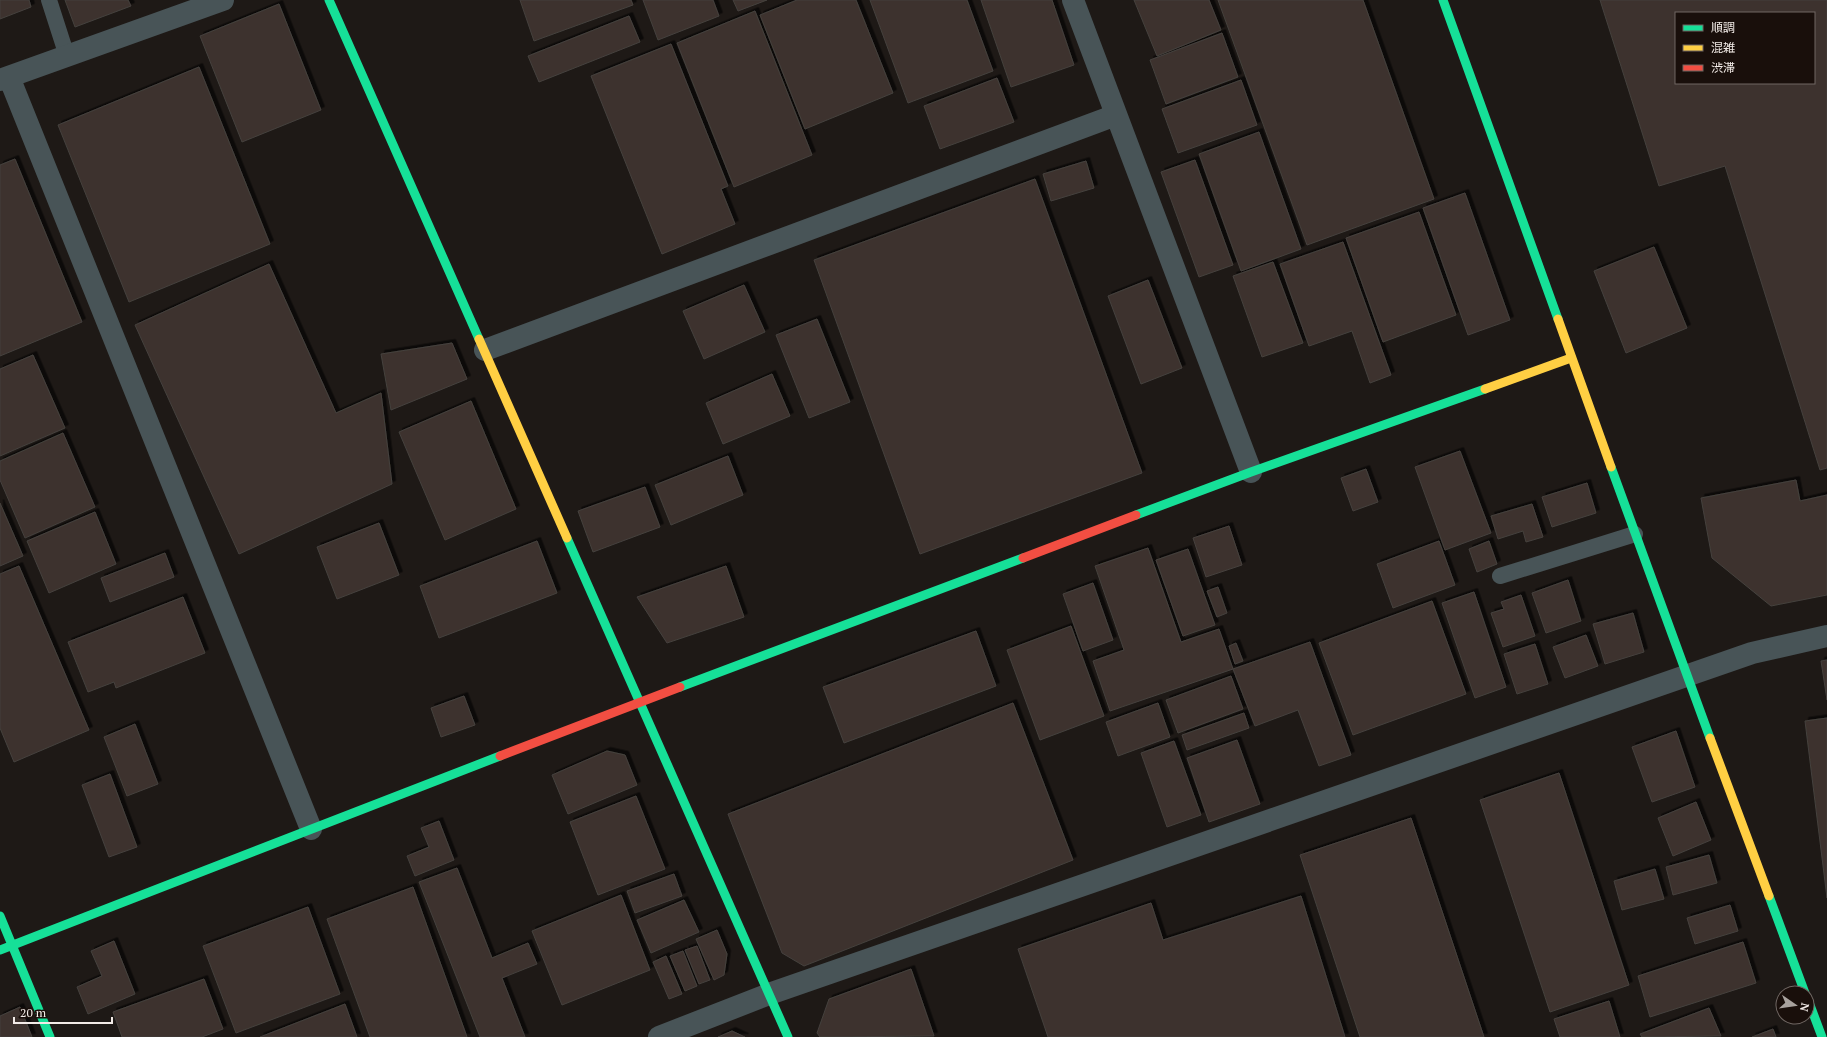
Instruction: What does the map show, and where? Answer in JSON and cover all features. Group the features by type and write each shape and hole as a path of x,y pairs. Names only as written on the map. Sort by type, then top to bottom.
{"street":[{"path":"224,0 5,78 310,829"},
{"path":"329,0 788,1037"},
{"path":"1074,0 1116,116 1251,472"},
{"path":"1443,0 1634,534 1802,985"},
{"path":"485,350 1116,116"},
{"path":"0,950 640,702 1251,472 1570,358"},
{"path":"659,1037 769,994 1687,677 1752,653 1827,636"},
{"path":"0,916 50,1037"},
{"path":"1815,1018 1822,1037"}],"lane":[{"path":"49,0 67,56"},
{"path":"1500,576 1634,534"}],"building":[{"path":"0,0 29,0 31,7 0,19"},
{"path":"65,0 128,0 131,6 75,27"},
{"path":"520,0 631,0 633,5 534,41"},
{"path":"643,0 713,0 719,16 658,40"},
{"path":"733,0 767,0 738,11"},
{"path":"797,0 856,0 893,93 805,129 760,15"},
{"path":"870,0 967,0 993,71 908,103"},
{"path":"981,0 1052,0 1074,65 1011,87"},
{"path":"1134,0 1209,0 1221,30 1157,56"},
{"path":"1218,0 1363,0 1434,199 1307,245"},
{"path":"1600,0 1827,0 1827,468 1820,470 1725,166 1659,186"},
{"path":"279,4 321,110 242,142 200,36"},
{"path":"755,11 812,155 734,187 677,43"},
{"path":"629,16 640,42 539,82 528,56"},
{"path":"1222,33 1238,77 1166,104 1150,60"},
{"path":"671,44 728,186 721,189 735,224 662,254 591,76"},
{"path":"199,67 270,244 129,302 58,125"},
{"path":"997,78 1014,122 940,149 924,106"},
{"path":"1241,80 1257,125 1178,153 1162,109"},
{"path":"1259,132 1301,249 1241,271 1199,154"},
{"path":"15,159 82,322 0,356 0,165"},
{"path":"1195,160 1233,265 1199,277 1161,172"},
{"path":"1086,161 1094,188 1051,201 1043,174"},
{"path":"1035,179 1142,473 920,554 814,260"},
{"path":"1465,193 1510,320 1468,335 1423,208"},
{"path":"1419,212 1456,315 1383,342 1346,238"},
{"path":"1343,242 1391,375 1370,383 1352,331 1309,346 1280,264"},
{"path":"1654,247 1687,328 1626,353 1594,271"},
{"path":"1273,262 1303,343 1262,357 1233,276"},
{"path":"269,264 336,413 381,393 392,484 239,554 135,325"},
{"path":"1148,280 1182,368 1141,384 1108,296"},
{"path":"744,285 765,332 704,359 683,311"},
{"path":"817,319 850,402 809,418 776,335"},
{"path":"452,343 467,379 391,410 381,354"},
{"path":"33,355 65,428 0,456 0,369"},
{"path":"772,374 790,416 723,444 706,403"},
{"path":"471,401 516,509 445,540 399,432"},
{"path":"63,433 95,507 25,538 0,480 0,461"},
{"path":"1460,451 1491,533 1445,550 1415,467"},
{"path":"728,456 743,495 671,525 655,485"},
{"path":"1366,469 1378,502 1353,511 1341,478"},
{"path":"1796,480 1800,501 1827,495 1827,595 1771,606 1712,558 1701,498"},
{"path":"1587,483 1596,513 1552,527 1542,497"},
{"path":"645,487 660,527 593,552 578,511"},
{"path":"0,503 23,556 0,566"},
{"path":"1532,504 1543,537 1526,542 1523,531 1498,539 1491,516"},
{"path":"95,512 116,564 49,593 27,541"},
{"path":"379,523 399,575 337,599 317,547"},
{"path":"1229,526 1242,565 1206,577 1193,538"},
{"path":"537,541 557,593 439,638 420,586"},
{"path":"1439,541 1455,585 1393,608 1377,564"},
{"path":"1489,541 1497,564 1477,572 1469,549"},
{"path":"1148,548 1181,642 1219,629 1233,669 1110,711 1093,661 1124,650 1095,566"},
{"path":"1188,549 1215,625 1183,636 1156,560"},
{"path":"165,553 174,577 110,602 101,578"},
{"path":"19,566 89,730 14,762 0,728 0,574"},
{"path":"726,566 744,617 667,643 637,597"},
{"path":"1568,580 1581,621 1546,633 1532,593"},
{"path":"1093,583 1113,640 1083,651 1063,594"},
{"path":"1218,587 1227,613 1217,617 1207,591"},
{"path":"1474,592 1506,687 1475,698 1442,603"},
{"path":"1521,595 1535,636 1503,647 1491,613 1504,609 1501,602"},
{"path":"183,597 205,653 116,688 114,682 88,692 68,642"},
{"path":"1432,601 1466,694 1353,735 1319,643"},
{"path":"1633,613 1644,652 1605,664 1593,624"},
{"path":"1071,626 1104,716 1040,740 1007,650"},
{"path":"976,631 996,686 844,743 823,687"},
{"path":"1586,635 1598,666 1565,678 1553,647"},
{"path":"1310,642 1351,755 1319,766 1298,710 1255,726 1233,669"},
{"path":"1236,643 1243,661 1235,664 1229,646"},
{"path":"1535,644 1548,684 1517,694 1504,654"},
{"path":"1827,660 1827,700 1821,661"},
{"path":"1231,676 1243,709 1178,733 1166,700"},
{"path":"464,696 475,725 441,737 431,708"},
{"path":"1013,703 1073,860 804,966 782,953 728,814"},
{"path":"1158,703 1170,737 1118,756 1106,722"},
{"path":"1244,713 1249,728 1187,750 1182,735"},
{"path":"1827,718 1827,898 1805,721"},
{"path":"135,724 158,784 127,796 104,737"},
{"path":"1676,731 1695,787 1652,802 1632,747"},
{"path":"1237,740 1260,804 1209,822 1187,758"},
{"path":"1174,741 1201,815 1167,827 1141,753"},
{"path":"607,751 625,755 637,785 568,814 552,775"},
{"path":"1559,773 1629,985 1550,1012 1480,800"},
{"path":"110,774 137,847 109,857 82,785"},
{"path":"636,796 665,869 598,895 570,822"},
{"path":"1696,802 1711,840 1673,856 1658,818"},
{"path":"1411,818 1484,1037 1360,1037 1300,855"},
{"path":"439,821 454,860 415,876 407,856 429,847 421,828"},
{"path":"1709,855 1717,883 1673,895 1666,867"},
{"path":"457,868 492,958 528,943 537,964 502,978 525,1037 480,1037 419,882"},
{"path":"1655,869 1664,899 1622,910 1614,881"},
{"path":"674,874 682,896 635,913 627,891"},
{"path":"413,887 467,1037 370,1037 327,919"},
{"path":"621,895 650,970 562,1005 532,931"},
{"path":"1301,896 1345,1037 1048,1037 1018,949 1151,903 1163,940"},
{"path":"684,900 699,932 651,953 637,920"},
{"path":"1730,905 1738,931 1695,944 1687,918"},
{"path":"308,907 340,994 236,1033 203,946"},
{"path":"717,930 727,954 724,975 714,980 696,939"},
{"path":"114,941 135,994 88,1014 77,987 102,976 91,951"},
{"path":"1743,942 1756,983 1650,1017 1638,976"},
{"path":"697,946 710,980 699,984 685,950"},
{"path":"683,951 697,986 685,991 670,956"},
{"path":"666,956 682,994 669,999 653,962"},
{"path":"911,969 934,1036 820,1037 817,1033 829,999"},
{"path":"204,979 223,1029 202,1037 122,1037 113,1012"},
{"path":"1609,1001 1620,1037 1560,1037 1554,1019"},
{"path":"345,1004 357,1037 260,1037"},
{"path":"20,1007 32,1037 0,1037 0,1016"},
{"path":"1709,1008 1721,1036 1642,1037 1640,1034"},
{"path":"1773,1029 1776,1037 1752,1037"},
{"path":"732,1031 745,1037 718,1037"}],"traffic: fast":[{"path":"329,0 479,339"},
{"path":"1443,0 1558,319"},
{"path":"1136,515 1251,472 1485,389"},
{"path":"1611,467 1710,738"},
{"path":"567,538 788,1037"},
{"path":"680,687 1023,558"},
{"path":"0,950 500,756"},
{"path":"1769,896 1802,985"},
{"path":"0,916 50,1037"},
{"path":"1815,1018 1822,1037"}],"traffic: slow":[{"path":"1558,319 1611,467"},
{"path":"479,339 567,538"},
{"path":"1485,389 1571,358"},
{"path":"1710,738 1769,896"}],"traffic: jam":[{"path":"1023,558 1136,515"},
{"path":"500,756 680,687"}]}
